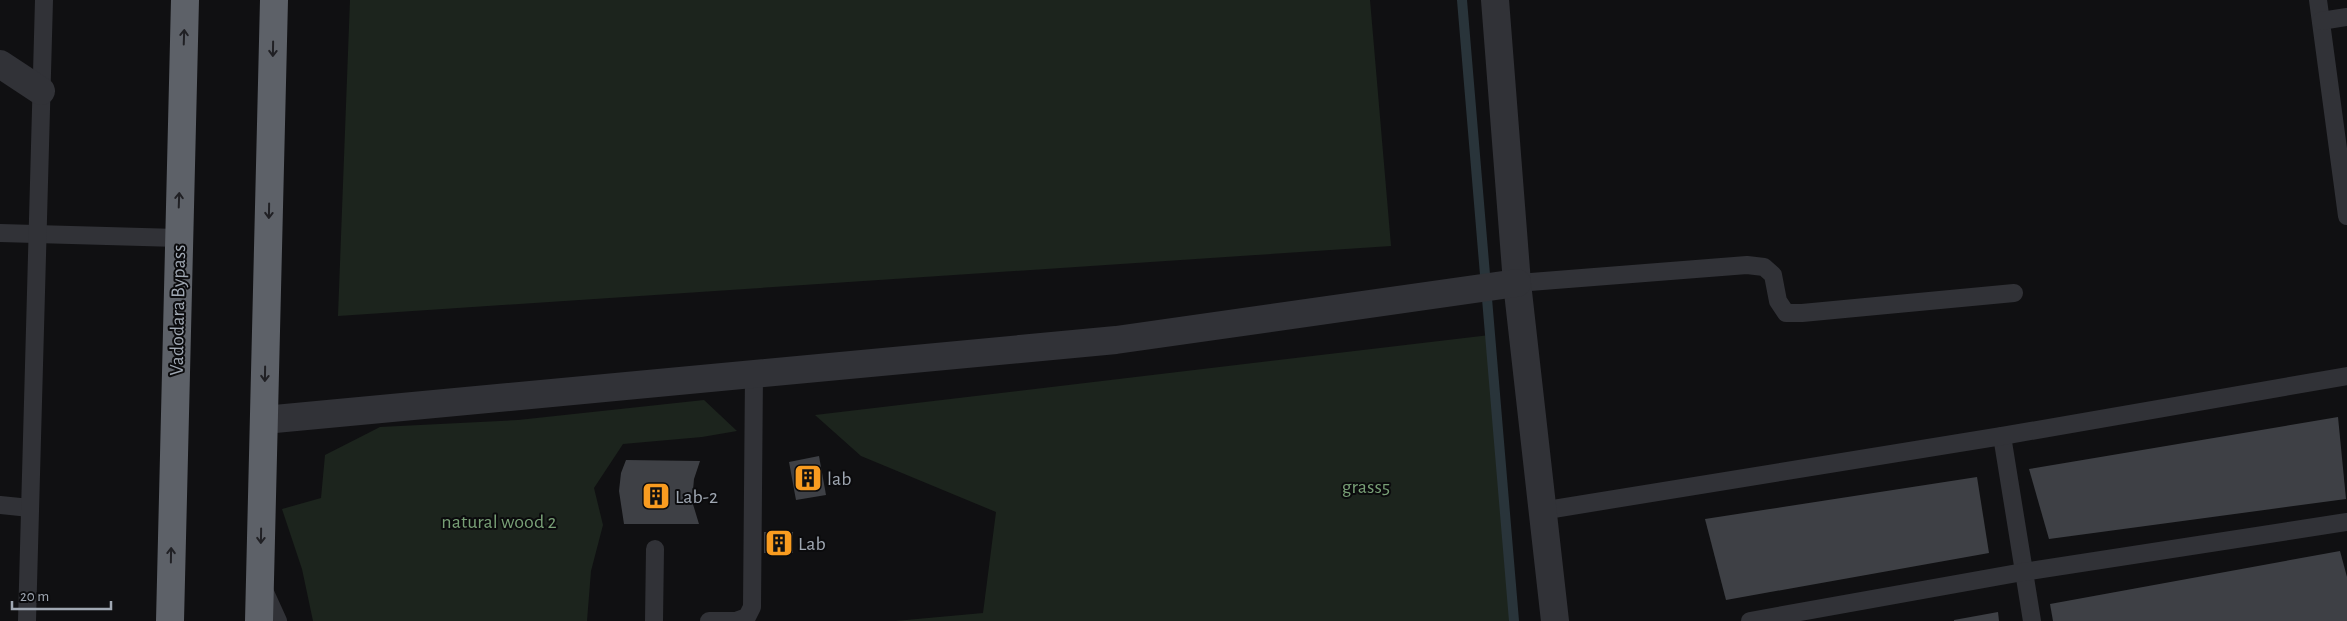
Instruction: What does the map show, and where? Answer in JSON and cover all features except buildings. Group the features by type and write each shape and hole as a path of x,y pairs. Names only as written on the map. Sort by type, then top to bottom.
{"highway":[{"name":"Vadodara Bypass","path":"170,621 185,0"},
{"path":"259,621 274,0"}],"street":[{"path":"1495,0 1516,282 1555,621"},
{"path":"0,64 41,91"},
{"path":"264,420 1116,340 1516,282"}],"lane":[{"path":"27,621 44,0"},
{"path":"2318,0 2346,195 2347,216"},
{"path":"2321,21 2347,17"},
{"path":"0,233 178,238"},
{"path":"1516,282 1747,265 1764,267 1773,275 1778,301 1786,313 2014,293"},
{"path":"709,621 736,621 747,617 752,607 754,374"},
{"path":"1541,511 2002,436 2347,376"},
{"path":"2002,436 2032,621"},
{"path":"0,506 30,508"},
{"path":"1750,621 2024,572 2347,522"},
{"path":"654,621 655,549"},
{"path":"260,580 278,621"}],"green space":[{"path":"350,0 1370,0 1391,246 338,316"},
{"name":"grass5","path":"1490,335 1513,621 895,621 983,613 996,512 861,456 815,415"},
{"name":"natural wood 2","path":"704,400 737,431 702,437 623,444 594,488 603,525 591,571 587,621 313,621 302,569 282,509 321,498 325,455 380,427 518,420"}],"waterway":[{"path":"1462,0 1514,621"}],"place":[{"name":"lab","path":"808,478"},
{"name":"Lab-2","path":"656,496"},
{"name":"Lab","path":"779,543"}]}
